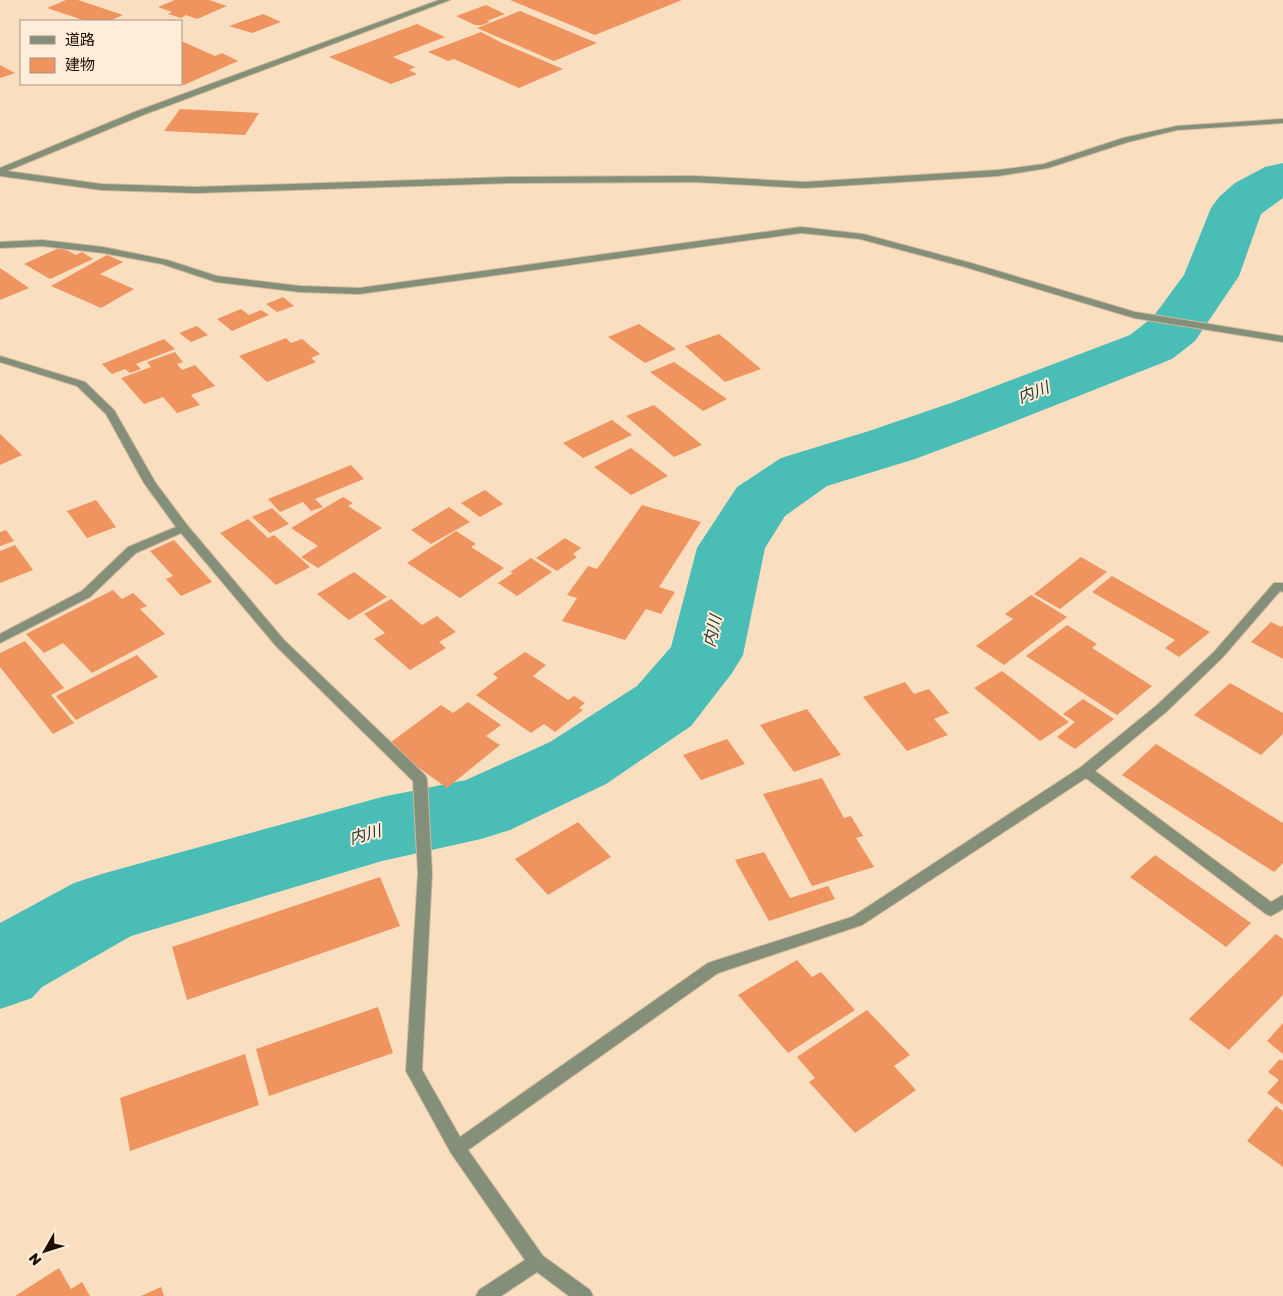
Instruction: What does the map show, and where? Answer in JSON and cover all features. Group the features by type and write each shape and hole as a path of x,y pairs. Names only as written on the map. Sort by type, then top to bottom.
{"street":[{"path":"0,172 140,113 446,0"},
{"path":"0,172 101,187 196,190 529,180 695,179 805,185 998,173 1045,166 1126,140 1177,128 1283,121"},
{"path":"0,245 42,243 103,250 164,262 216,278 300,289 359,291 802,230 860,236 968,265 1134,315 1283,339"},
{"path":"0,359 24,368 81,384 110,412 150,483 183,528 280,643 420,779 424,873 414,1071 457,1148 537,1262 584,1296"},
{"path":"0,639 86,594 132,550 183,528"},
{"path":"457,1148 713,968 856,921 1086,771 1161,709 1218,655 1278,586 1283,588"},
{"path":"1086,771 1271,910 1283,900"},
{"path":"485,1296 537,1262"}],"building":[{"path":"66,0 78,0 123,15 111,20 83,20 47,8"},
{"path":"175,0 209,0 227,6 197,19 186,15 181,18 168,14 172,12 158,7"},
{"path":"510,0 682,0 595,35"},
{"path":"486,5 505,14 482,25 475,25 456,16"},
{"path":"520,11 597,43 554,61 477,28"},
{"path":"263,14 281,22 252,33 229,26"},
{"path":"417,24 445,37 393,57 415,67 409,70 417,74 391,84 329,57"},
{"path":"481,32 563,69 519,88 454,59 448,61 428,52"},
{"path":"182,41 215,56 222,53 238,61 184,85 182,84"},
{"path":"0,65 15,73 0,78"},
{"path":"180,109 259,113 245,135 164,131"},
{"path":"61,247 76,255 82,252 93,259 50,279 24,264"},
{"path":"107,255 123,262 100,274 134,289 101,308 51,286"},
{"path":"0,268 29,288 0,300"},
{"path":"283,297 294,306 277,312 266,304"},
{"path":"241,309 249,315 261,310 269,315 232,331 217,319"},
{"path":"639,324 676,349 645,363 608,337"},
{"path":"197,326 208,335 191,342 179,333"},
{"path":"719,334 761,369 725,382 685,346"},
{"path":"286,338 291,343 302,339 320,354 311,358 316,362 267,382 239,356"},
{"path":"164,339 175,349 136,364 141,369 130,373 125,369 112,374 102,364"},
{"path":"175,352 183,362 177,364 182,370 195,365 215,386 191,395 200,405 177,413 163,397 144,404 121,378 151,367 147,362"},
{"path":"674,362 727,399 703,411 650,372"},
{"path":"654,405 702,445 674,457 626,416"},
{"path":"612,420 632,435 583,458 563,443"},
{"path":"0,434 22,455 0,465"},
{"path":"631,448 668,476 631,495 594,467"},
{"path":"351,465 364,479 315,499 323,507 311,511 303,502 280,512 268,499"},
{"path":"485,490 503,504 480,517 461,503"},
{"path":"343,497 353,503 348,506 382,528 318,568 301,557 318,546 291,528"},
{"path":"96,500 116,527 87,538 67,511"},
{"path":"642,505 701,522 659,587 675,592 661,614 646,609 625,640 562,621 577,598 567,595 588,566 597,569"},
{"path":"449,507 470,522 431,544 411,530"},
{"path":"272,508 289,524 270,533 252,517"},
{"path":"248,519 268,538 274,535 310,567 276,585 220,533"},
{"path":"6,530 14,541 0,546 0,532"},
{"path":"456,531 476,544 471,547 504,568 460,598 407,563"},
{"path":"565,538 581,548 573,554 577,557 557,571 536,558"},
{"path":"174,540 212,582 181,596 166,579 173,576 150,551"},
{"path":"15,545 33,570 0,583 0,551"},
{"path":"1081,557 1107,572 1060,609 1034,594"},
{"path":"531,558 552,572 517,596 498,583 513,573 510,572"},
{"path":"354,572 387,597 349,620 317,594"},
{"path":"1112,576 1210,632 1179,657 1165,648 1175,640 1092,592"},
{"path":"113,590 122,599 133,593 147,606 140,609 165,634 92,673 63,643 44,653 26,634"},
{"path":"1031,595 1067,617 1004,665 976,646 1013,619 1005,614"},
{"path":"391,599 422,625 437,616 456,632 439,642 446,648 410,670 374,639 385,633 364,614"},
{"path":"1271,622 1281,627 1283,625 1283,659 1251,642"},
{"path":"1067,625 1097,644 1092,648 1152,686 1117,715 1026,656"},
{"path":"25,641 64,688 51,695 74,723 53,734 0,667 0,653"},
{"path":"525,652 546,665 533,676 568,700 574,696 585,703 579,708 583,710 555,732 544,724 531,733 476,695 498,678 493,674"},
{"path":"137,655 158,677 76,720 56,696"},
{"path":"1002,671 1069,722 1040,741 974,688"},
{"path":"905,682 914,694 929,689 949,713 934,719 948,735 907,751 863,697"},
{"path":"1230,683 1283,713 1283,734 1261,755 1194,715"},
{"path":"1083,699 1114,719 1075,749 1057,737 1075,722 1063,714"},
{"path":"468,702 501,725 486,736 500,745 447,788 387,745 441,705 453,713"},
{"path":"807,709 841,755 794,772 760,725"},
{"path":"727,739 745,764 701,780 683,755"},
{"path":"1156,744 1283,823 1283,863 1274,872 1122,775"},
{"path":"822,778 844,818 851,816 863,836 856,838 874,867 812,886 763,794"},
{"path":"578,822 611,857 548,895 515,859"},
{"path":"764,852 790,898 828,886 835,899 769,921 735,860"},
{"path":"1155,855 1251,923 1226,947 1130,877"},
{"path":"380,877 400,926 187,1000 172,947"},
{"path":"1276,934 1283,939 1283,995 1229,1050 1189,1019"},
{"path":"797,960 812,977 821,972 855,1010 788,1053 738,995"},
{"path":"378,1007 393,1053 269,1096 256,1049"},
{"path":"867,1010 910,1055 894,1066 916,1090 855,1133 809,1082 815,1078 797,1057"},
{"path":"1283,1023 1283,1054 1267,1041"},
{"path":"245,1054 259,1105 130,1151 120,1098"},
{"path":"1280,1059 1283,1061 1283,1105 1267,1093 1279,1080 1268,1072"},
{"path":"1276,1106 1283,1111 1283,1167 1247,1141"},
{"path":"59,1268 71,1289 82,1282 90,1296 15,1296"},
{"path":"161,1287 164,1296 141,1296"}],"waterway":[{"name":"内川","path":"0,971 10,961 105,908 382,829 481,808 578,763 664,706 706,655 731,548 761,502 804,472 892,445 973,416 1151,347 1174,329 1211,276 1237,208 1253,194 1283,178"}]}
